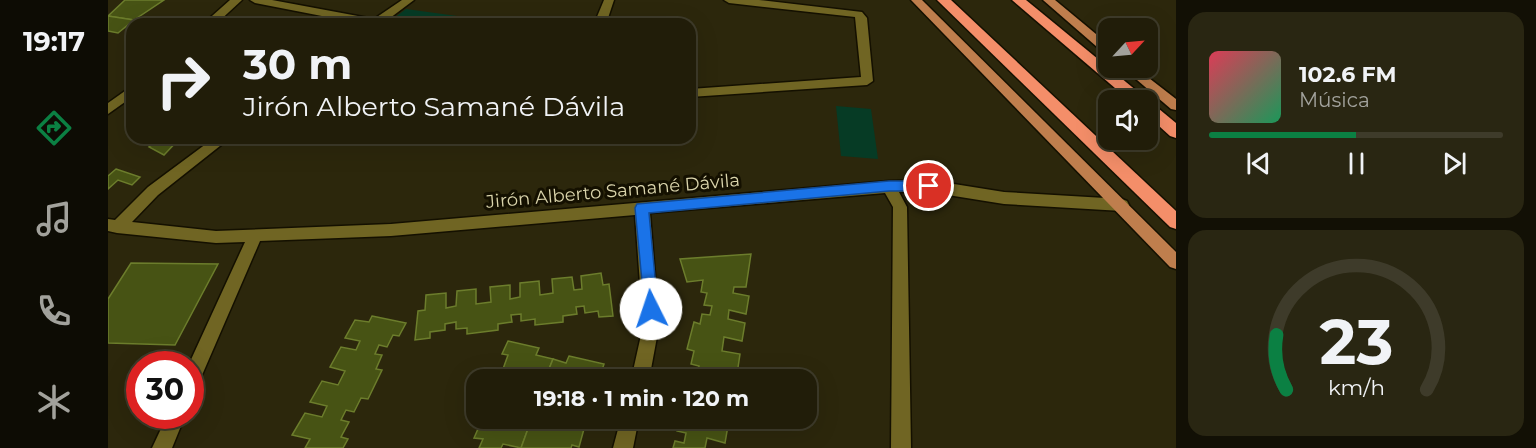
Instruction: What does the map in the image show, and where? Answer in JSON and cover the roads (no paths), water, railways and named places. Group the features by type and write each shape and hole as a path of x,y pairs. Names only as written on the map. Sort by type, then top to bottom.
{"highway":[{"path":"943,0 1176,222"},
{"path":"1018,0 1126,90"},
{"path":"1158,117 1176,132"}],"main road":[{"path":"916,0 1122,205 1176,262"},
{"path":"1047,0 1098,42"},
{"path":"1141,78 1176,106"}],"street":[{"path":"216,18 237,0"},
{"path":"255,0 346,18"},
{"path":"384,18 409,0"},
{"path":"602,18 609,0"},
{"path":"696,93 867,81 861,18 853,12 729,0"},
{"path":"108,110 126,95"},
{"path":"112,226 153,191 215,144"},
{"path":"889,186 900,207 901,448"},
{"name":"Jirón Alberto Samané Dávila","path":"112,226 216,237 391,230 889,186 929,186 1004,198 1122,205"},
{"path":"642,208 651,326 642,369"},
{"path":"204,351 255,236"},
{"path":"162,448 171,429"},
{"path":"622,448 627,429"}]}
